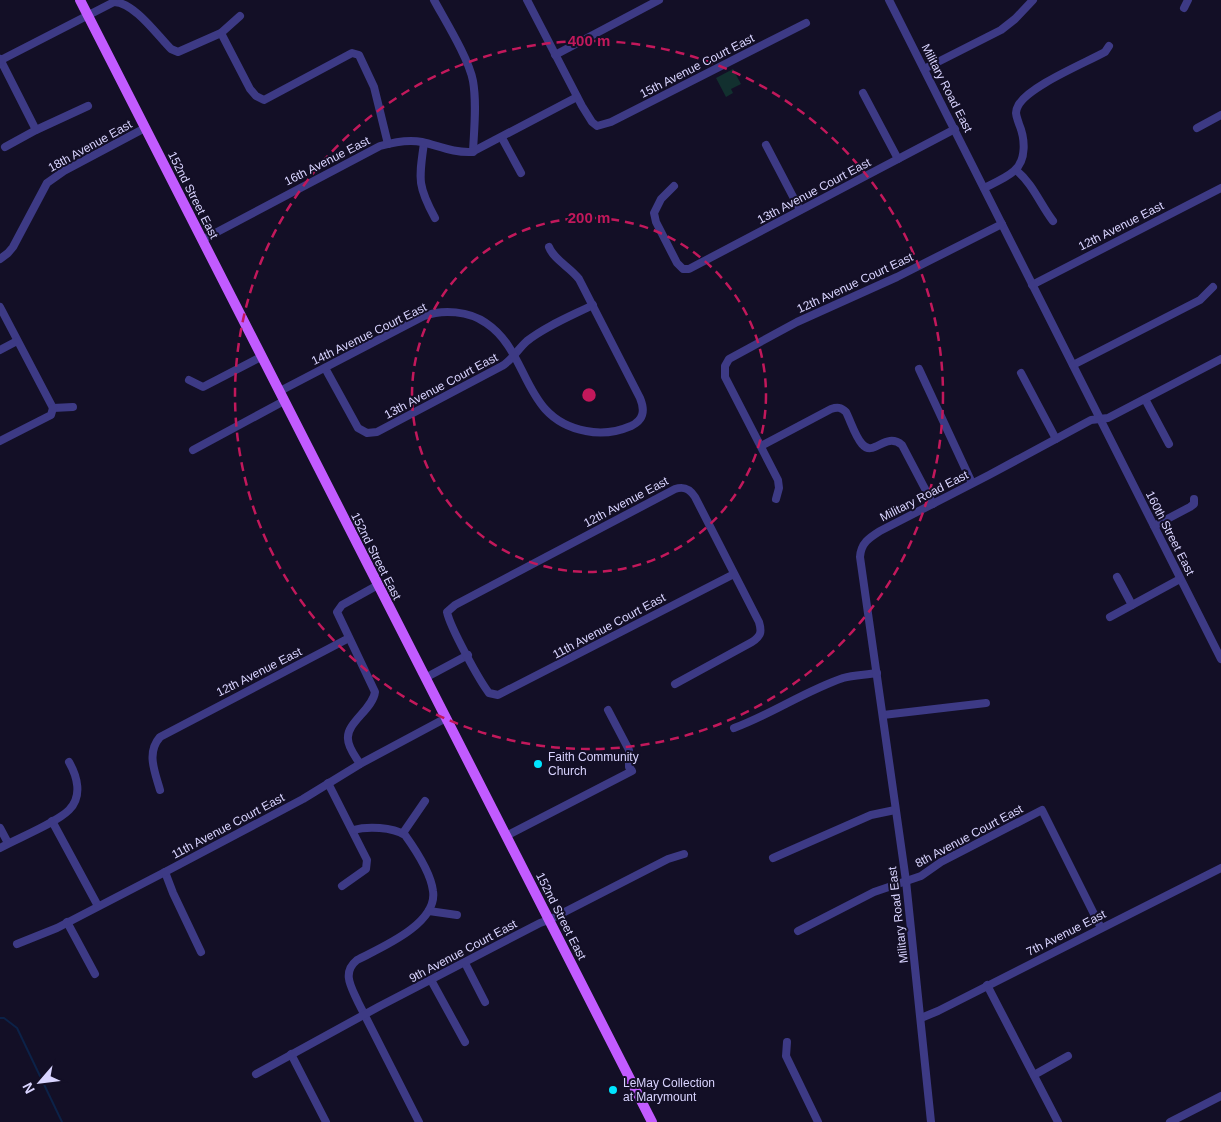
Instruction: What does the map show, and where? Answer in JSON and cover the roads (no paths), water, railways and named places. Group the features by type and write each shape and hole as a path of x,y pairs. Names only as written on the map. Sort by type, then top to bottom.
{"main road":[{"name":"152nd Street East","path":"80,0 652,1122"}],"street":[{"path":"434,0 466,62 473,80 475,97 473,152 577,97 527,0"},
{"name":"Military Road East","path":"889,0 1100,418 1091,420 870,537 860,549 906,881 931,1122"},
{"path":"924,69 1001,30 1033,0"},
{"path":"36,130 0,59 114,1 132,10 175,51 183,50 221,33 240,16"},
{"path":"555,54 654,1"},
{"name":"15th Avenue Court East","path":"577,97 587,115 597,126 611,122 806,23"},
{"path":"221,33 250,89 256,96 264,100 352,53 356,54 361,58 374,86 388,144"},
{"path":"984,188 1016,170 1022,158 1024,150 1022,133 1016,113 1020,102 1039,86 1105,52 1109,46"},
{"path":"863,92 898,159"},
{"path":"6,146 88,106"},
{"path":"1197,128 1221,115"},
{"name":"18th Avenue East","path":"0,259 8,253 16,242 47,183 64,170 145,128"},
{"name":"13th Avenue Court East","path":"674,186 657,205 654,214 674,258 683,269 694,267 954,129"},
{"path":"502,138 521,173"},
{"name":"16th Avenue East","path":"202,240 368,152 388,144 400,141 424,143 456,152 473,152"},
{"path":"424,143 420,182 427,203 435,218"},
{"path":"766,144 800,210"},
{"path":"1016,170 1034,189 1045,210 1054,221"},
{"name":"12th Avenue East","path":"1032,284 1221,188"},
{"name":"12th Avenue Court East","path":"761,446 725,376 724,369 729,359 797,322 897,278 1002,224"},
{"path":"548,247 553,255 568,266 580,279 593,305"},
{"path":"1073,365 1200,300 1212,287"},
{"name":"13th Avenue Court East","path":"325,368 358,428 363,432 371,433 385,428 502,366 527,342 543,331 593,305"},
{"name":"14th Avenue Court East","path":"280,391 424,316 449,312 470,315 486,323 502,337 540,404 552,416 568,427 589,432 609,432 633,425 642,416 644,409 593,305"},
{"path":"0,307 53,408"},
{"path":"0,350 17,341"},
{"path":"189,380 203,387 261,357"},
{"path":"1100,418 1108,418 1221,359"},
{"path":"919,369 972,484"},
{"path":"1021,373 1056,439"},
{"path":"1145,398 1169,444"},
{"path":"193,450 284,401"},
{"path":"53,408 72,407"},
{"path":"0,441 50,415 53,408"},
{"path":"776,499 779,488 778,480 761,446 835,408 846,412 861,442 866,447 873,448 895,440 902,445 933,504"},
{"name":"160th Street East","path":"1100,418 1221,659"},
{"name":"12th Avenue East","path":"468,655 450,623 448,611 455,605 674,489 684,488 695,497 734,574"},
{"path":"1154,526 1190,507 1194,504 1194,499"},
{"path":"675,684 752,642 761,634 762,630 759,622 734,574"},
{"name":"11th Avenue Court East","path":"468,655 484,688 493,695 503,694 734,574"},
{"path":"1117,577 1132,605"},
{"path":"1110,617 1180,579"},
{"path":"360,764 350,747 348,736 352,726 374,699 375,692 373,684 337,612 339,607 378,586"},
{"name":"12th Avenue East","path":"160,790 152,757 154,744 160,737 349,638"},
{"path":"425,678 468,655"},
{"path":"734,728 843,678 877,673"},
{"path":"883,715 986,703"},
{"path":"506,836 632,771 629,767 629,750 608,710"},
{"name":"11th Avenue Court East","path":"17,944 68,922 166,872 446,718"},
{"path":"0,848 69,810 77,797 77,782 69,762"},
{"path":"328,783 367,860 367,866 362,872 342,886"},
{"path":"403,833 425,801"},
{"path":"773,858 871,815 895,810"},
{"name":"8th Avenue Court East","path":"798,931 874,892 921,876 941,862 1042,810 1101,928"},
{"path":"52,821 98,906"},
{"path":"0,828 8,843"},
{"path":"353,830 360,828 403,833 412,845 433,890 433,900 429,911 416,926 353,963 348,975 350,984 419,1122"},
{"name":"9th Avenue Court East","path":"256,1074 540,923 668,859 684,854"},
{"name":"7th Avenue East","path":"921,1018 1221,868"},
{"path":"166,872 173,893 201,952"},
{"path":"429,911 457,915"},
{"path":"68,922 95,974"},
{"path":"465,963 485,1002"},
{"path":"431,980 465,1042"},
{"path":"987,985 1058,1122"},
{"path":"787,1042 786,1056 818,1122"},
{"path":"291,1054 326,1122"},
{"path":"1034,1075 1068,1056"},
{"path":"1170,1122 1221,1096"}],"waterway":[{"path":"0,1018 4,1018 17,1028 62,1122"}],"place":[{"name":"Faith Community Church","path":"538,764"},
{"name":"LeMay Collection at Marymount","path":"613,1090"}]}
